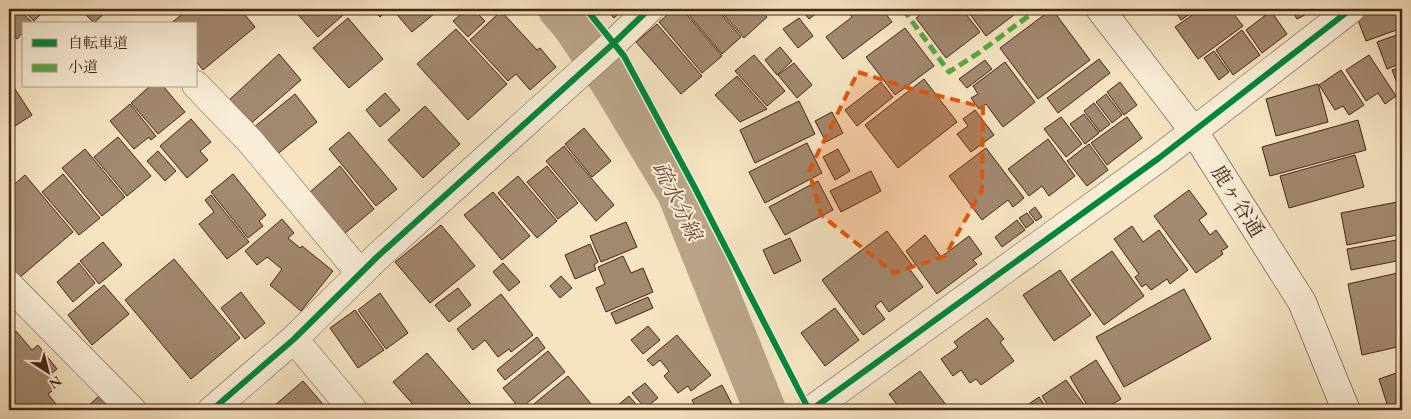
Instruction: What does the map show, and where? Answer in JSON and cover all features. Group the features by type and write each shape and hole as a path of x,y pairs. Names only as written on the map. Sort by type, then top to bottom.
{"street":[{"path":"212,410 294,339 360,273 649,9"},
{"name":"鹿ヶ谷通","path":"1100,9 1193,130 1302,302 1346,410"},
{"path":"810,410 1160,158 1193,130 1351,9"},
{"path":"198,87 250,141 360,273"},
{"path":"9,285 132,410"},
{"path":"294,339 353,410"}],"highlighted area":[{"path":"858,72 912,89 983,107 982,190 945,256 894,273 821,215 809,171"}],"building":[{"path":"9,9 18,9 32,22 22,22 22,33 17,39 9,31"},
{"path":"22,9 46,9 34,21"},
{"path":"80,9 109,9 95,22"},
{"path":"189,9 240,9 255,27 203,70 198,64 198,22 173,22"},
{"path":"293,9 350,9 318,37"},
{"path":"372,9 389,9 380,17"},
{"path":"440,9 412,32 393,10"},
{"path":"467,9 473,9 485,21 468,37 453,21"},
{"path":"606,9 624,9 614,18"},
{"path":"674,9 682,9 722,56 702,73 659,22"},
{"path":"684,9 717,9 741,37 722,54"},
{"path":"719,9 760,9 767,17 744,38"},
{"path":"801,9 822,9 809,19"},
{"path":"846,9 882,9 892,22 843,59 826,37 852,17"},
{"path":"914,9 962,9 980,32 946,58 916,18 919,16"},
{"path":"966,9 1022,9 986,36"},
{"path":"1052,9 1090,60 1038,99 1000,48"},
{"path":"1174,9 1197,9 1181,20"},
{"path":"1201,9 1230,9 1243,26 1198,59 1175,27"},
{"path":"1291,9 1316,9 1297,19"},
{"path":"1375,9 1402,9 1402,28 1366,41 1356,15"},
{"path":"501,11 537,50 540,48 556,67 530,90 516,74 508,81 470,40"},
{"path":"1271,11 1287,34 1262,53 1246,30"},
{"path":"348,18 383,59 349,88 313,48"},
{"path":"799,18 813,36 798,48 783,29"},
{"path":"657,24 702,76 681,94 636,42"},
{"path":"905,28 934,66 895,95 866,57"},
{"path":"456,29 507,84 468,120 417,64"},
{"path":"1242,30 1260,55 1233,75 1216,50"},
{"path":"1402,33 1402,63 1387,69 1377,42"},
{"path":"780,47 792,61 777,75 765,60"},
{"path":"1214,51 1229,72 1219,80 1204,58"},
{"path":"279,54 301,80 248,126 227,102"},
{"path":"754,55 785,91 767,106 735,71"},
{"path":"1369,55 1396,96 1385,104 1378,93 1366,101 1346,70"},
{"path":"1099,59 1110,73 1058,113 1047,98"},
{"path":"985,60 992,69 967,88 959,79"},
{"path":"1005,62 1035,102 1003,127 986,104 979,109 971,98 978,94 973,86"},
{"path":"794,63 812,85 797,98 778,75"},
{"path":"1402,67 1402,96 1392,70"},
{"path":"1341,70 1364,105 1349,115 1343,106 1335,110 1319,85"},
{"path":"737,76 767,109 740,122 715,95"},
{"path":"924,79 957,122 898,168 865,125"},
{"path":"9,80 32,115 9,130"},
{"path":"881,82 893,97 857,126 845,110"},
{"path":"1120,82 1137,105 1124,115 1107,92"},
{"path":"1318,84 1328,122 1276,136 1266,99"},
{"path":"148,88 165,88 185,112 158,134 131,103"},
{"path":"385,93 400,110 380,127 366,110"},
{"path":"295,94 317,122 275,156 253,128"},
{"path":"1106,94 1122,115 1112,123 1096,102"},
{"path":"799,101 815,134 755,163 740,130"},
{"path":"1094,103 1110,124 1100,132 1084,111"},
{"path":"130,104 156,136 151,140 149,137 134,149 110,121"},
{"path":"425,106 460,144 423,178 388,140"},
{"path":"975,110 994,135 971,152 957,134 968,126 963,119"},
{"path":"832,112 843,133 826,142 815,121"},
{"path":"1084,114 1099,133 1085,144 1070,124"},
{"path":"1061,117 1082,144 1066,157 1044,129"},
{"path":"1127,117 1142,138 1107,165 1091,143"},
{"path":"191,119 211,142 200,151 208,160 187,178 160,146"},
{"path":"1358,120 1366,150 1270,176 1262,147"},
{"path":"584,128 611,161 592,177 565,144"},
{"path":"349,132 397,189 376,206 329,149"},
{"path":"118,137 151,176 127,196 94,157"},
{"path":"1048,139 1075,176 1049,196 1042,186 1029,196 1008,169"},
{"path":"807,143 822,173 765,203 749,172"},
{"path":"1089,144 1108,170 1087,186 1067,161"},
{"path":"564,146 614,205 596,221 546,161"},
{"path":"986,148 1024,198 1013,207 1008,200 982,220 949,176"},
{"path":"85,149 125,197 102,216 62,168"},
{"path":"838,149 850,171 835,180 823,157"},
{"path":"158,151 176,171 165,181 147,161"},
{"path":"1355,155 1364,187 1289,208 1280,176"},
{"path":"340,166 374,209 344,234 310,192"},
{"path":"547,166 578,203 558,219 527,182"},
{"path":"871,171 881,191 841,212 830,191"},
{"path":"63,174 100,218 79,235 42,192"},
{"path":"233,174 266,215 259,221 263,226 248,238 211,192"},
{"path":"25,175 73,232 12,284 9,280 9,189"},
{"path":"518,176 557,221 537,238 498,193"},
{"path":"818,181 833,210 785,235 769,207"},
{"path":"1189,190 1207,214 1199,220 1210,235 1216,230 1228,247 1221,251 1223,254 1196,273 1154,216"},
{"path":"493,192 530,236 502,260 464,215"},
{"path":"211,195 249,242 227,259 199,224 214,212 205,200"},
{"path":"1402,201 1402,234 1347,245 1341,213"},
{"path":"1035,207 1042,217 1036,221 1029,212"},
{"path":"1027,213 1034,222 1026,228 1019,218"},
{"path":"282,219 294,233 288,238 300,248 302,246 333,271 301,311 270,285 282,269 267,257 257,265 245,251"},
{"path":"1017,220 1025,230 1002,247 995,237"},
{"path":"626,222 637,247 601,262 590,236"},
{"path":"441,225 475,266 430,303 395,262"},
{"path":"1132,226 1143,242 1159,230 1188,270 1170,284 1167,279 1151,290 1146,284 1142,287 1135,277 1139,274 1114,239"},
{"path":"887,231 912,265 908,267 923,287 889,312 881,301 875,306 885,319 863,335 822,280"},
{"path":"925,235 941,257 969,236 982,254 973,260 977,264 937,294 906,251"},
{"path":"790,238 801,261 774,274 763,250"},
{"path":"1402,239 1402,260 1351,270 1347,249"},
{"path":"103,242 122,265 99,284 80,261"},
{"path":"590,244 598,262 594,265 596,270 575,279 565,255"},
{"path":"1112,251 1144,296 1104,325 1071,280"},
{"path":"623,256 631,273 643,268 653,292 606,312 596,288 605,284 598,267"},
{"path":"174,259 240,338 191,379 125,300"},
{"path":"79,263 95,283 73,302 57,282"},
{"path":"503,263 520,282 509,291 493,272"},
{"path":"1060,270 1091,315 1054,341 1023,295"},
{"path":"1402,272 1402,346 1362,355 1348,284"},
{"path":"561,276 572,288 560,298 550,286"},
{"path":"104,285 129,314 92,345 68,315"},
{"path":"458,288 471,305 449,322 435,305"},
{"path":"1184,289 1211,339 1124,387 1096,337"},
{"path":"241,292 265,323 245,339 221,308"},
{"path":"380,293 408,333 386,349 358,310"},
{"path":"501,294 533,335 511,352 509,349 498,357 485,340 473,350 457,329"},
{"path":"648,297 653,308 616,324 611,313"},
{"path":"835,308 859,340 825,366 801,333"},
{"path":"355,310 384,350 358,368 330,328"},
{"path":"987,318 1004,339 1000,342 1014,361 981,385 976,379 970,383 961,370 953,376 941,359 958,347 954,342"},
{"path":"648,326 660,340 643,354 631,340"},
{"path":"16,331 32,350 38,345 57,369 51,374 60,385 48,394 59,408 56,410 9,410 9,337"},
{"path":"677,335 711,375 691,391 688,386 678,393 664,376 669,371 660,360 653,366 647,360"},
{"path":"537,337 545,348 505,380 497,370"},
{"path":"548,351 565,372 520,409 503,388"},
{"path":"427,353 476,410 418,410 393,382"},
{"path":"1096,360 1121,399 1103,410 1090,410 1070,377"},
{"path":"920,371 950,410 901,410 889,394"},
{"path":"1402,371 1402,402 1388,407 1379,379"},
{"path":"568,376 596,410 531,410 529,408"},
{"path":"1066,380 1088,410 1051,410 1042,396"},
{"path":"303,381 328,410 278,410 274,406"},
{"path":"645,383 658,398 645,408 632,393"},
{"path":"722,385 735,410 697,410 692,400"},
{"path":"99,396 112,410 88,410 86,408"},
{"path":"629,396 641,410 612,410"},
{"path":"1039,397 1048,410 1020,410"}],"waterway":[{"name":"疏水分線","path":"559,9 572,24 610,80 678,193 765,410"}],"marked path":[{"path":"903,9 949,72 1038,9"}],"cycle path":[{"path":"586,9 624,56 695,188 809,410"},
{"path":"212,410 294,339 377,257 614,43 649,9"},
{"path":"811,410 1159,158 1351,9"}]}
